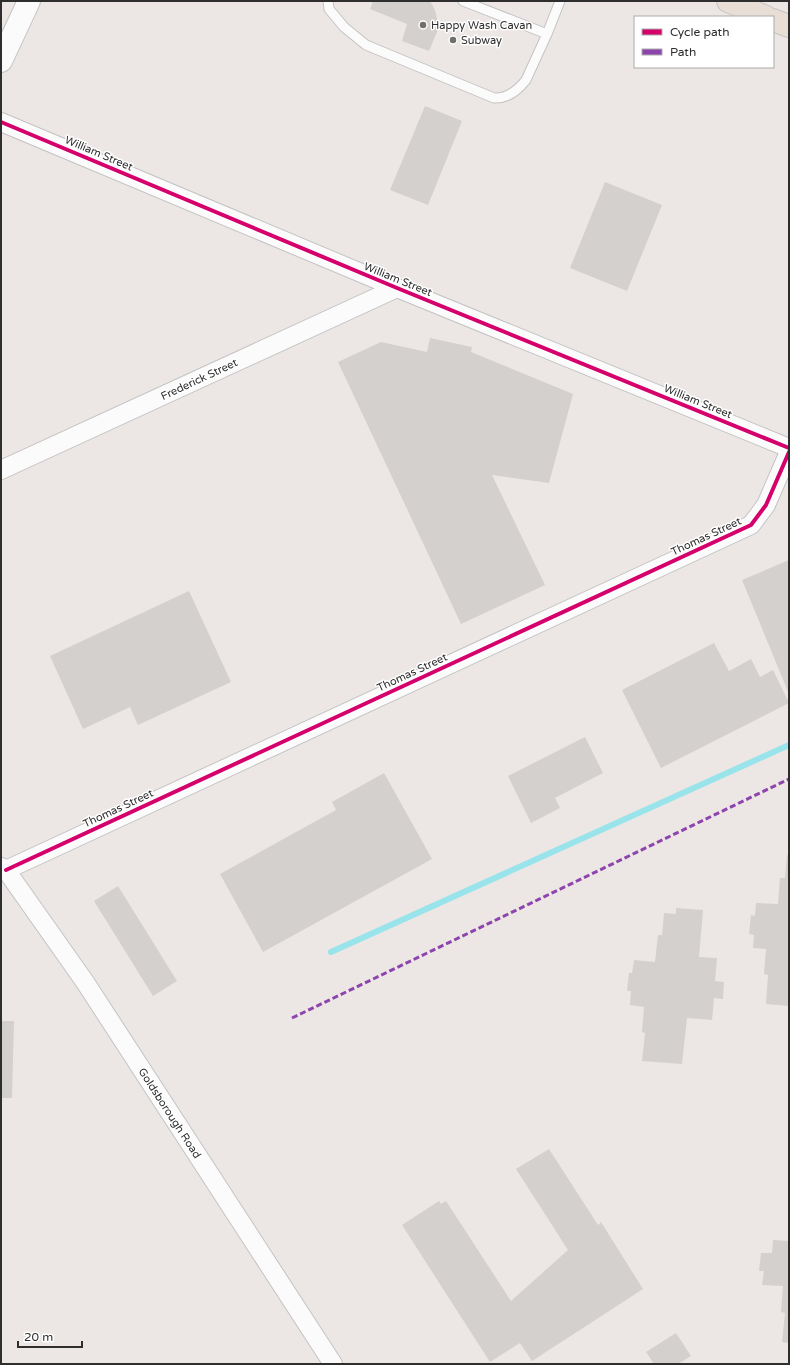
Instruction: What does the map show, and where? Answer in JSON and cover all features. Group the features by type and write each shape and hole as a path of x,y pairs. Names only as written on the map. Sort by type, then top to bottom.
{"highway":[{"path":"728,1 764,16"},
{"path":"774,20 789,26"}],"street":[{"path":"1,61 28,1"},
{"name":"William Street","path":"1,122 397,288 789,448"},
{"name":"Frederick Street","path":"1,470 397,288"},
{"name":"Thomas Street","path":"3,869 751,525 766,505 789,452"},
{"name":"Goldsborough Road","path":"3,869 85,982 333,1364"}],"lane":[{"path":"328,1 329,9 344,27 366,45 494,98 510,95 526,80 560,1"},
{"path":"463,1 547,34"}],"building":[{"name":"Happy Wash Cavan","path":"373,1 430,1 435,10 439,27 429,51 402,41 407,24 370,9"},
{"path":"425,106 462,121 428,205 390,190"},
{"path":"605,182 662,205 627,291 570,268"},
{"path":"430,338 472,347 471,352 573,394 549,483 492,475 545,585 461,624 338,362 381,342 427,352"},
{"path":"789,560 789,694 742,580"},
{"path":"189,591 231,682 138,725 130,707 83,729 50,656"},
{"path":"714,643 729,671 751,659 760,677 773,670 789,703 661,768 622,690"},
{"path":"585,737 603,773 555,798 560,808 531,823 508,776"},
{"path":"384,773 432,859 263,952 220,874 336,810 332,802"},
{"path":"787,855 789,856 789,1006 766,1004 768,975 764,974 766,949 753,948 754,935 749,934 751,915 755,916 756,903 778,904 780,878 785,878"},
{"path":"118,886 177,981 153,996 94,901"},
{"path":"676,908 703,910 699,957 717,958 715,981 724,982 723,999 714,998 712,1020 687,1018 682,1064 642,1061 645,1033 642,1032 644,1007 630,1005 631,991 627,991 629,973 632,973 634,960 655,962 658,935 662,935 664,913 676,914"},
{"path":"1,1021 14,1021 12,1098 1,1098"},
{"path":"549,1149 598,1225 601,1222 643,1289 532,1361 520,1343 490,1362 402,1225 439,1201 441,1204 446,1201 511,1301 568,1250 516,1169"},
{"path":"773,1240 789,1241 789,1343 782,1342 785,1313 781,1312 783,1286 762,1285 764,1271 759,1271 761,1253 772,1253"},
{"path":"676,1333 691,1356 678,1364 654,1364 646,1352"}],"waterway":[{"path":"331,952 789,745"}],"marked path":[{"path":"292,1018 789,779"}],"cycle path":[{"path":"1,122 397,288 789,448"},
{"path":"6,870 751,525 766,505 789,452"}],"place":[{"name":"Happy Wash Cavan","path":"423,25"},
{"name":"Subway","path":"453,40"}]}
